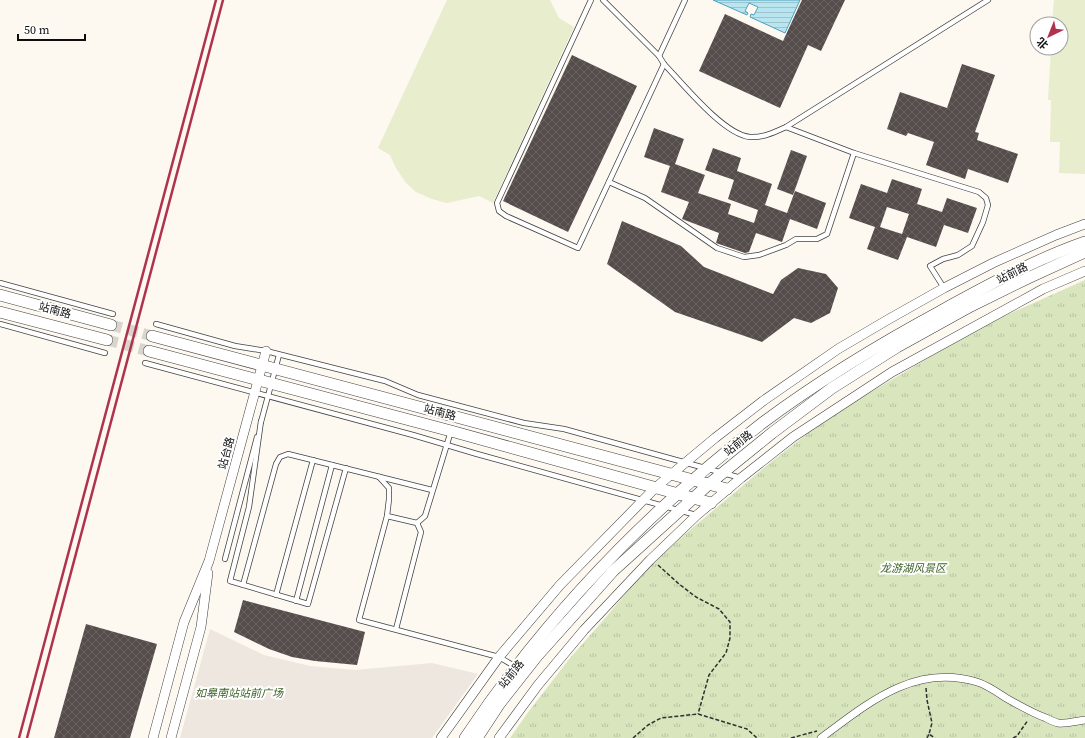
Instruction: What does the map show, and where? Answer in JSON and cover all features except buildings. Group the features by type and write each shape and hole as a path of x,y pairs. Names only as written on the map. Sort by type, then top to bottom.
{"street":[{"path":"441,738 499,657 560,585 655,488 763,400 838,350 944,288 1056,235 1085,224"},
{"name":"站前路","path":"465,738 493,696 598,571 677,494 762,424 816,386 894,336 1020,268 1063,249 1085,242"},
{"name":"站前路","path":"477,738 500,703 537,656 575,612 613,571 722,472 832,388 897,347 971,306 1085,252"},
{"path":"499,738 538,685 584,630 650,560 697,515 793,436 892,372 1043,289 1085,271"},
{"name":"站南路","path":"0,295 111,325"},
{"name":"站南路","path":"0,312 107,340"},
{"name":"站南路","path":"152,336 727,489"},
{"name":"站南路","path":"149,351 451,431 711,503"},
{"name":"站台路","path":"153,738 184,622 209,561 266,351"},
{"name":"站台路","path":"171,738 201,627 209,561"},
{"path":"821,738 860,708 889,692 927,678 942,677 978,682 1033,713 1058,723 1085,720"}],"lane":[{"path":"591,0 497,203 499,211 506,216 578,248 664,64"},
{"path":"603,0 659,56 664,64 718,121 734,131 750,137 769,134 786,127 988,0"},
{"path":"659,56 685,0"},
{"path":"786,127 854,153 979,192 986,198 988,205 983,222 972,246 958,255 943,259 930,266 944,288"},
{"path":"610,182 645,198 717,248 744,257 759,255 786,245 796,239 817,239 827,234 854,153"},
{"path":"0,283 113,314"},
{"path":"0,324 105,353"},
{"path":"156,324 235,346 266,351 385,381 418,395 517,421 564,429 741,478"},
{"path":"224,559 279,355"},
{"path":"145,363 413,435 697,515"},
{"path":"261,420 249,507 230,581 308,604 346,468"},
{"path":"387,516 417,522 425,516 451,431"},
{"path":"243,585 276,464 280,457 288,454 432,490"},
{"path":"276,595 313,460"},
{"path":"296,601 332,465"},
{"path":"379,477 389,488 387,516 359,620 499,657 516,668"},
{"path":"396,629 421,532 417,522"}],"path":[{"path":"650,560 696,597 719,609 730,622 730,638 726,653 709,675 698,714"},
{"path":"927,678 926,700 932,723 927,738"},
{"path":"1013,738 1017,736 1033,713"},
{"path":"633,738 648,725 661,718 698,714 748,729 757,738"},
{"path":"791,738 822,730"},
{"path":"929,734 935,738"}],"green space":[{"path":"447,0 550,0 559,18 574,27 493,203 479,196 447,203 432,199 416,192 406,183 396,168 390,155 378,148"},
{"path":"1054,0 1085,0 1085,174 1059,173 1060,142 1050,142 1051,100 1048,100 1051,56 1069,56 1069,16 1053,16"},
{"name":"龙游湖风景区","path":"1085,280 1085,738 510,738 570,658 644,571 665,551 766,466 812,430 859,399 986,324"}],"shaded area":[{"name":"如皋南站站前广场","path":"210,629 264,655 310,666 355,670 432,663 478,674 432,738 180,738"}],"water":[{"path":"713,0 800,0 785,33 750,17 751,14 754,15 758,7 749,3 745,11 748,13 747,15"}],"tunnel":[{"path":"111,325 152,336"},
{"path":"107,340 149,351"}],"railway":[{"path":"19,738 216,0"},
{"path":"27,738 223,0"}]}
